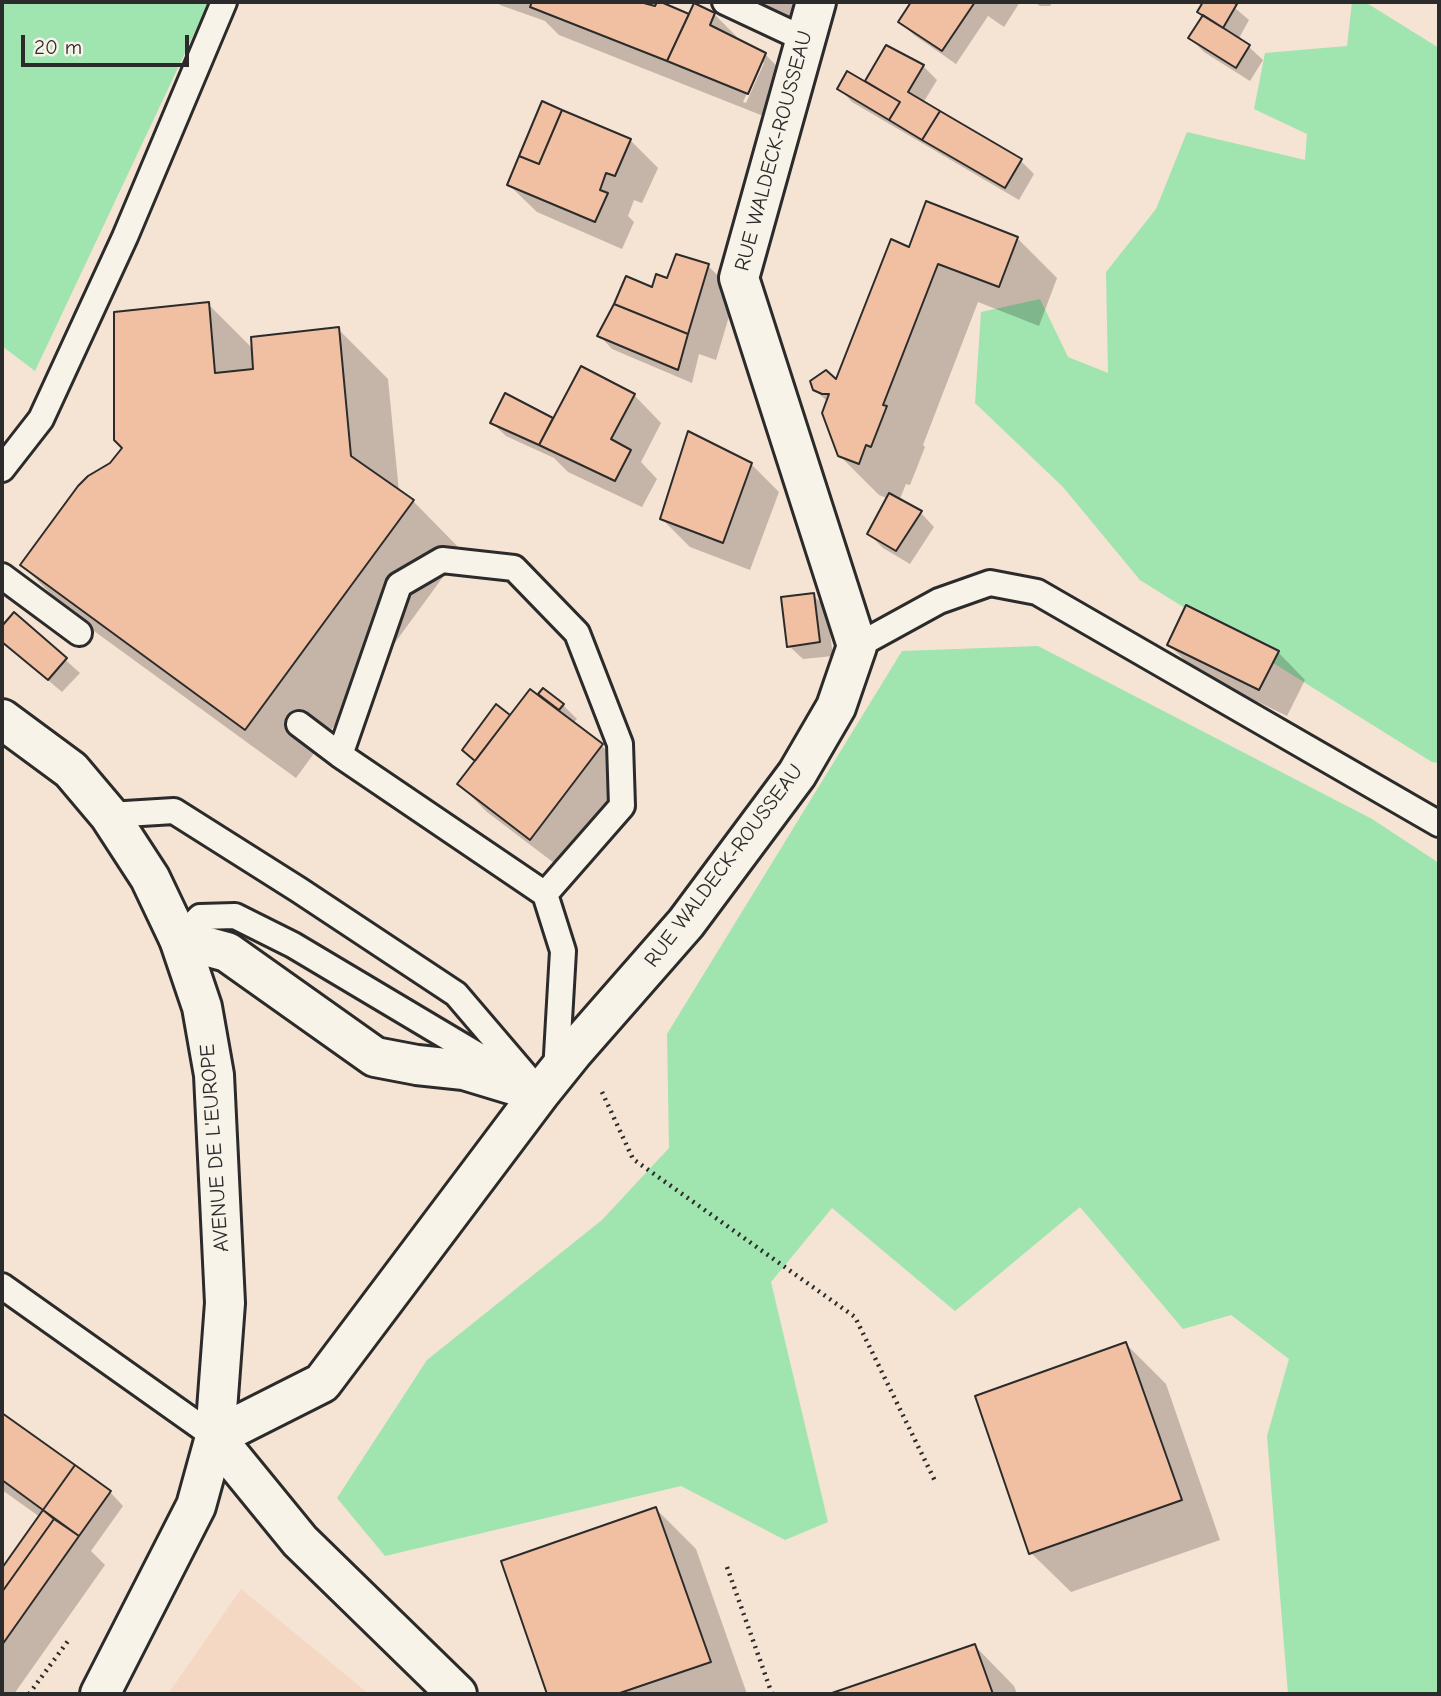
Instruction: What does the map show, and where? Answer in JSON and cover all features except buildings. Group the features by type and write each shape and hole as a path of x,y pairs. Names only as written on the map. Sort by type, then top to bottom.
{"street":[{"name":"RUE WALDECK-ROUSSEAU","path":"215,1437 322,1383 556,1074 686,923 797,774 836,707 857,646 739,278 816,2"},
{"name":"AVENUE DE L'EUROPE","path":"2,719 71,770 109,815 150,878 179,939 202,1007 214,1075 225,1303 215,1437"},
{"path":"179,939 227,952 375,1057 417,1066 556,1074"},
{"path":"100,1694 196,1506 215,1437"},
{"path":"215,1437 300,1541 457,1694"}],"lane":[{"path":"2,469 41,419 125,237 224,2"},
{"path":"725,2 804,39"},
{"path":"340,755 399,585 442,560 514,568 577,633 620,744 621,806 545,894"},
{"path":"2,576 79,633"},
{"path":"857,646 939,601 990,583 1038,592 1439,824"},
{"path":"299,724 340,755 545,894 564,951 556,1074"},
{"path":"109,815 174,811 456,994 556,1074"},
{"path":"179,939 200,917 235,916 556,1074"},
{"path":"2,1286 215,1437"}],"path":[{"path":"556,1074 600,1088 633,1159 855,1317 935,1481"},
{"path":"727,1567 772,1694"}],"shaded area":[{"path":"241,1589 369,1694 168,1694"}],"green space":[{"path":"2,2 209,2 35,371 2,346"},
{"path":"1352,2 1365,2 1439,48 1439,763 1432,762 1140,580 1063,487 975,403 981,312 1040,299 1068,357 1108,373 1106,272 1156,209 1187,132 1305,160 1307,134 1254,109 1265,53 1347,46"},
{"path":"1038,646 1372,819 1439,863 1439,1694 1288,1694 1267,1436 1289,1359 1231,1315 1183,1329 1080,1207 955,1311 832,1208 771,1282 828,1522 785,1540 681,1486 385,1556 337,1498 427,1360 602,1220 669,1148 667,1034 902,651"}]}
